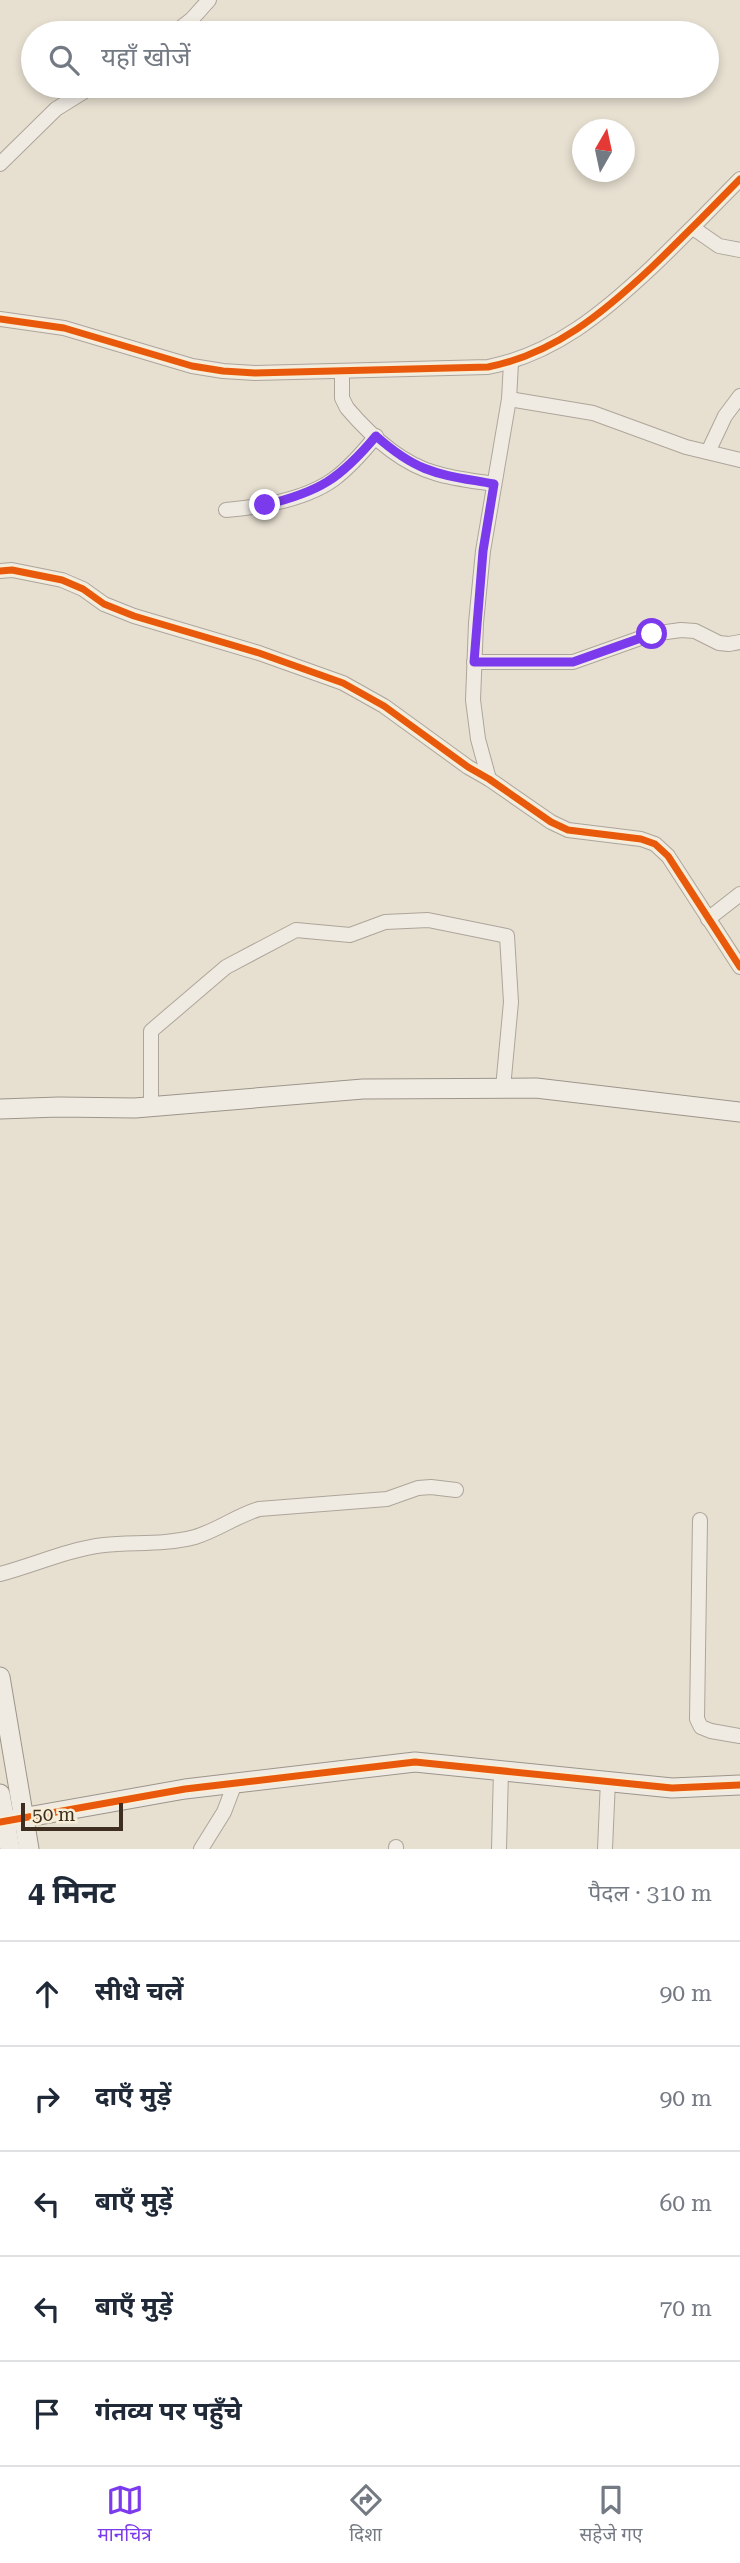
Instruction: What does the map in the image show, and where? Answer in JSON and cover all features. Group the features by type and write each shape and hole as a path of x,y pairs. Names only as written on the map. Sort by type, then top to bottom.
{"street":[{"path":"189,21 209,0"},
{"path":"0,164 55,110 74,98"},
{"path":"0,319 64,328 192,366 223,371 255,373 488,367 511,363 569,336 607,309 694,228 740,179"},
{"path":"694,228 719,246 740,250"},
{"path":"489,779 478,738 473,700 474,662 483,551 509,399 511,363"},
{"path":"342,371 342,398 347,408 399,456 436,474 494,484"},
{"path":"708,452 725,416 740,396"},
{"path":"509,399 593,414 657,438 740,460"},
{"path":"226,510 248,508 316,490 334,479 358,458 376,436"},
{"path":"0,571 12,570 62,580 104,604 134,616 259,653 343,683 384,706 551,822 568,830 641,839 655,844 668,856 740,967"},
{"path":"474,662 573,662 652,634 681,630 695,631 719,643 729,645 740,642"},
{"path":"708,919 740,894"},
{"path":"151,1106 151,1031 226,967 296,930 350,934 385,922 428,919 507,936 511,1002 503,1088"},
{"path":"0,1110 151,1106 363,1089 536,1088 740,1112"},
{"path":"0,1574 102,1545 156,1543 192,1537 259,1509 387,1499 418,1488 456,1490"},
{"path":"700,1520 697,1719 701,1727 711,1731 740,1736"},
{"path":"0,1677 10,1849"},
{"path":"9,1820 185,1789 415,1762 672,1788 740,1785"},
{"path":"499,1849 501,1770"},
{"path":"605,1849 608,1780"},
{"path":"201,1849 224,1811 235,1783"},
{"path":"0,1794 9,1820 29,1849"}],"cycle path":[{"path":"0,319 64,328 192,366 223,371 255,373 488,367 512,361 556,342 596,315 652,267 740,179"},
{"path":"0,571 12,570 62,580 83,589 104,604 134,616 259,653 343,683 384,706 468,767 551,822 568,830 641,839 655,844 668,856 740,967"},
{"path":"0,1822 185,1789 415,1762 672,1788 740,1785"}],"route":[{"path":"265,505 316,490 334,479 358,458 376,436 399,456 416,466 436,474 494,484 483,551 474,662 573,662 652,634"}]}
